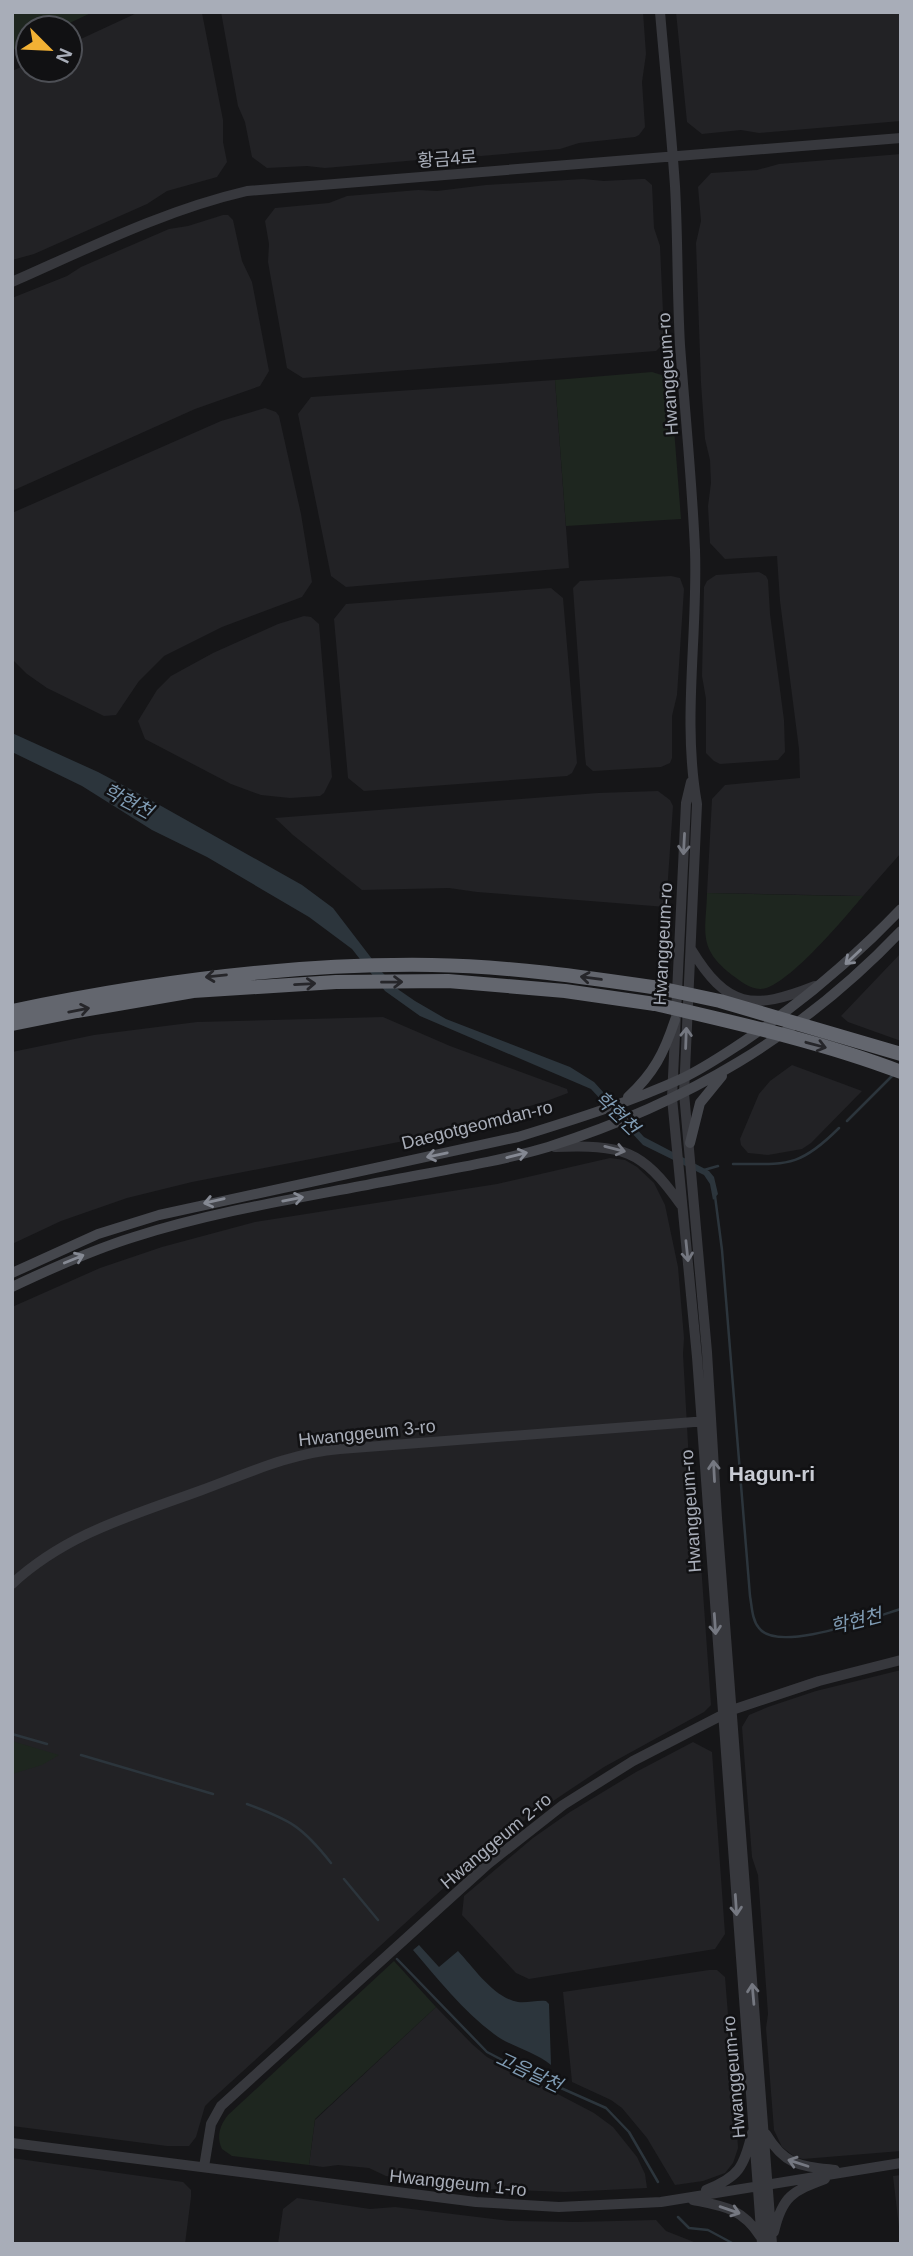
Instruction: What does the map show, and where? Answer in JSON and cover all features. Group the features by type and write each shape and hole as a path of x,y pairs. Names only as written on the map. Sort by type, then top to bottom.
{"highway":[{"path":"12,1011 155,984 332,967 434,965 564,974 659,988 720,1001 901,1054"},
{"path":"12,1024 193,991 336,982 448,981 565,991 655,1004 866,1059 901,1072"}],"main road":[{"name":"Daegotgeomdan-ro","path":"12,1273 98,1234 159,1215 475,1147 550,1127 672,1082 710,1063 768,1025 822,984 870,941 901,908"},
{"name":"Daegotgeomdan-ro","path":"12,1287 97,1250 160,1230 248,1208 452,1169 547,1147 647,1110 684,1093 731,1066 807,1017 843,989 901,931"},
{"path":"630,1097 661,1058 675,1020"},
{"path":"690,1143 691,1128 704,1096 731,1066"}],"street":[{"name":"Hwanggeum-ro","path":"660,12 672,157 680,342 695,553 691,673 692,777 696,803 684,1077 684,1093 691,1128"},
{"name":"황금4로","path":"12,282 159,218 205,201 247,191 901,138"},
{"name":"Hwanggeum-ro","path":"692,777 686,803 671,1098 706,1421"},
{"path":"690,948 711,980 738,997 770,1000 822,984"},
{"name":"Hwanggeum-ro","path":"690,1143 727,1712 764,2131 763,2185"},
{"path":"547,1147 611,1147 634,1155 658,1174 682,1206"},
{"name":"Hwanggeum 3-ro","path":"12,1584 48,1555 91,1530 297,1455 354,1447 706,1421"},
{"name":"Hwanggeum 2-ro","path":"204,2167 211,2124 221,2106 488,1864 541,1821 597,1783 727,1712 819,1681 901,1660"},
{"name":"Hwanggeum-ro","path":"727,1712 739,1955 767,2242"},
{"path":"686,2199 723,2184 735,2175 744,2161 754,2123"},
{"path":"764,2131 780,2155 793,2163 846,2172"},
{"name":"Hwanggeum 1-ro","path":"12,2143 512,2206 598,2207 661,2203 901,2163"},
{"path":"686,2199 729,2208 741,2214 767,2242 786,2199 802,2188 846,2172"}],"shaded area":[{"path":"12,12 93,12 84,16 84,14 14,14 12,50"},
{"path":"139,12 202,13 223,120 227,162 217,177 167,191 147,204 34,254 12,260 12,71 14,70 14,84 84,84 84,38"},
{"path":"221,12 643,12 646,54 642,82 645,127 635,137 579,143 560,149 481,156 463,154 325,168 267,168 252,157 245,122 238,106"},
{"path":"676,12 901,12 901,121 759,133 741,130 702,134 687,122"},
{"path":"901,154 901,853 863,896 707,893 712,799 725,785 800,778 777,556 725,559 710,543 710,460 705,439 701,383 696,243 701,221 698,187 711,173 757,170 779,164"},
{"path":"583,179 645,179 652,185 654,228 660,246 664,335 656,351 303,378 287,368 268,262 269,244 265,221 275,208 329,203 347,196"},
{"path":"228,215 233,220 242,261 252,282 269,371 260,386 195,409 12,491 12,298 169,229"},
{"path":"652,372 665,376 671,390 681,519 566,526 555,380"},
{"path":"555,380 569,568 346,587 331,576 298,414 311,397"},
{"path":"265,408 279,416 301,514 312,582 302,597 222,627 164,656 139,681 116,715 104,716 47,688 27,674 12,659 12,513 221,421"},
{"path":"759,572 768,580 784,720 785,752 778,760 720,764 706,753 706,699 702,676 704,587 707,581 716,575"},
{"path":"671,576 680,578 684,589 670,763 661,767 593,771 586,765 585,756 573,588 580,581"},
{"path":"551,588 563,598 577,763 572,773 567,776 364,791 348,778 334,619 346,604"},
{"path":"304,616 311,617 319,624 332,777 324,793 320,796 290,798 261,795 231,784 145,739 138,721 157,690 171,676 213,653 278,624"},
{"path":"658,791 670,800 673,806 666,907 449,888 362,890 275,818 598,793"},
{"path":"707,893 863,896 799,965 771,986 756,989 721,965 708,947 705,929"},
{"path":"901,953 901,1041 848,1022 841,1016"},
{"path":"383,1017 450,1046 567,1089 568,1093 404,1141 192,1182 127,1198 61,1221 12,1244 12,1052 94,1035 197,1022"},
{"path":"792,1065 862,1091 802,1149 768,1155 748,1153 741,1145 740,1139 759,1094 770,1081"},
{"path":"610,1158 625,1160 654,1183 665,1205 678,1267 691,1498 698,1522 711,1705 704,1712 604,1767 522,1822 482,1853 205,2106 196,2137 189,2146 167,2146 12,2126 12,1307 100,1268 162,1247 255,1222 497,1184"},
{"path":"901,1670 901,2151 803,2159 795,2157 782,2147 774,2130 758,1875 752,1857 742,1727 749,1715 768,1707 816,1691"},
{"path":"12,1741 59,1755 42,1765 12,1774"},
{"path":"693,1742 712,1752 725,1934 715,1949 529,1979 516,1973 462,1915 464,1896 533,1838 570,1812 636,1772"},
{"path":"394,1961 436,2007 315,2119 309,2165 232,2156 222,2149 220,2131 228,2115"},
{"path":"717,1970 725,1977 729,2027 734,2041 738,2148 733,2163 725,2173 703,2181 675,2185 647,2138 622,2108 572,2082 563,1992"},
{"path":"436,2007 487,2057 594,2113 613,2127 637,2157 645,2174 647,2188 565,2192 488,2189 386,2176 369,2168 309,2165 315,2120"},
{"path":"12,2158 183,2182 191,2190 185,2244 12,2244"},
{"path":"901,2175 901,2244 893,2176"},
{"path":"297,2198 370,2209 395,2207 511,2221 656,2220 666,2231 699,2244 278,2244 283,2209"}],"water":[{"path":"12,733 98,772 302,885 333,908 399,990 446,1019 570,1067 594,1082 644,1137 709,1171 714,1177 718,1194 713,1200 710,1184 704,1175 643,1145 591,1089 420,1016 385,991 352,949 309,917 207,857 152,830 82,786 12,752"},
{"path":"419,1945 439,1967 458,1951 493,1989 509,1999 518,2002 546,2001 549,2004 551,2065 501,2038 472,2015 413,1950"}],"waterway":[{"path":"847,1121 893,1075"},
{"path":"733,1164 791,1161 813,1150 839,1128"},
{"path":"704,1170 718,1166"},
{"name":"학현천","path":"715,1196 722,1250 750,1596 755,1621 759,1628 769,1635 805,1636 901,1609"},
{"name":"고음달천","path":"12,1734 47,1744"},
{"name":"고음달천","path":"81,1755 213,1794"},
{"name":"고음달천","path":"247,1804 274,1815 303,1832 331,1863"},
{"name":"고음달천","path":"344,1879 378,1920"},
{"name":"고음달천","path":"397,1959 487,2052 606,2108 629,2132 658,2182"},
{"name":"고음달천","path":"678,2217 689,2228 708,2230 734,2244"}],"district":[{"name":"Hagun-ri","path":"772,1473"}]}
